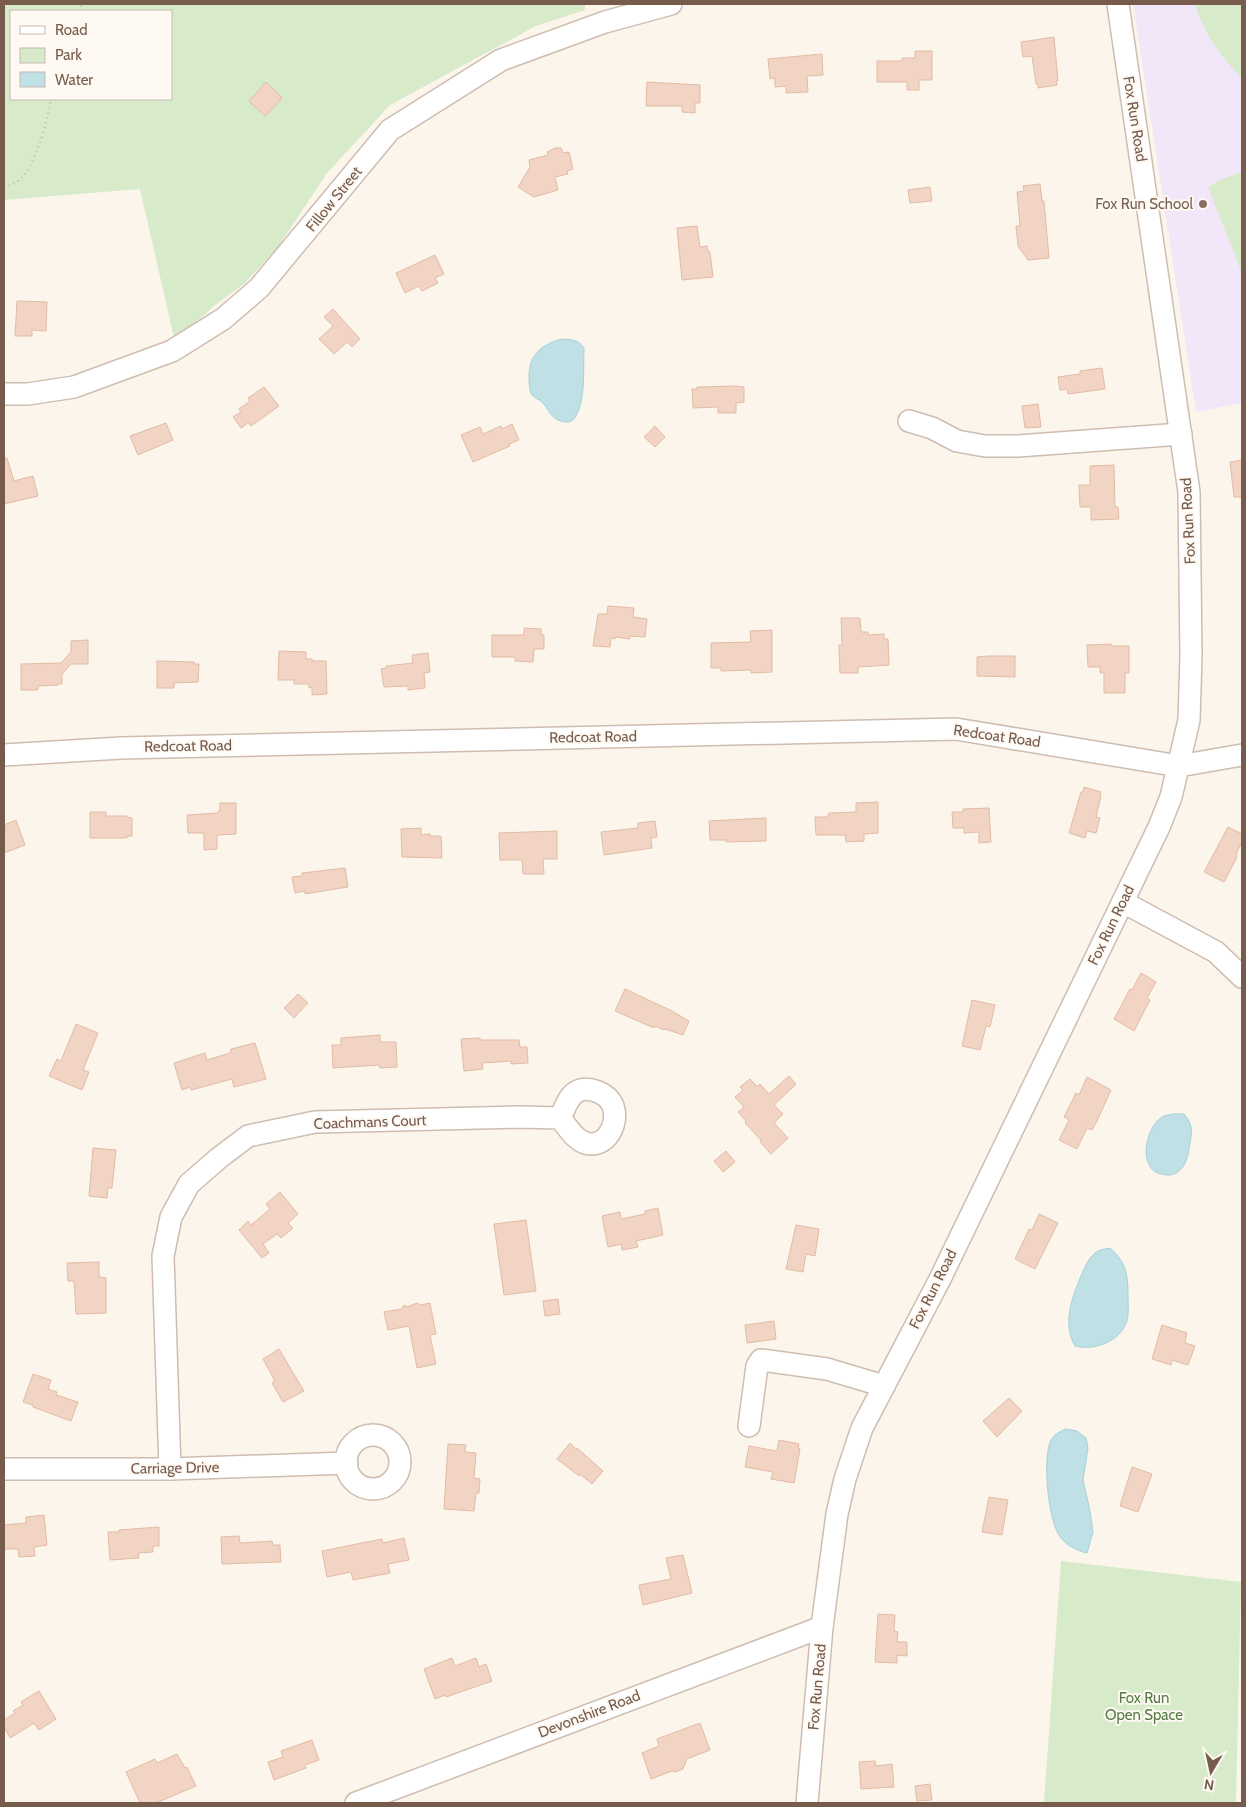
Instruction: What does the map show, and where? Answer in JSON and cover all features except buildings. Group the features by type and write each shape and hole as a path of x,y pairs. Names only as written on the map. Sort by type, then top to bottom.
{"street":[{"name":"Fillow Street","path":"4,394 28,394 74,388 172,351 223,319 259,288 390,130 501,60 606,13 671,4"},
{"name":"Fox Run Road","path":"806,1803 822,1627 836,1514 845,1479 862,1428 940,1279 1159,827 1171,797 1188,720 1191,656 1189,492 1118,4"},
{"path":"909,421 932,428 957,441 985,446 1018,446 1181,434"},
{"name":"Redcoat Road","path":"4,755 121,748 956,729 1179,766 1242,755"},
{"path":"1123,902 1216,952 1242,976"},
{"name":"Coachmans Court","path":"170,1469 163,1256 171,1217 189,1184 248,1136 315,1122 560,1118"},
{"path":"749,1426 756,1366 762,1360 826,1369 884,1386"},
{"name":"Carriage Drive","path":"4,1469 170,1469 347,1463"},
{"name":"Devonshire Road","path":"356,1803 822,1627"}],"path":[{"path":"4,187 17,182 27,170 47,122 51,100"}],"shaded area":[{"name":"Fox Run School","path":"1133,4 1242,4 1242,403 1196,412"}],"green space":[{"path":"4,4 585,4 585,10 536,26 390,105 327,173 278,247 245,283 215,305 175,342 140,189 4,200"},
{"path":"1195,4 1242,4 1242,78 1214,44 1203,25"},
{"path":"1242,172 1242,273 1208,187 1220,180"},
{"name":"Fox Run Open Space","path":"1061,1561 1241,1582 1236,1803 1044,1803"}],"water":[{"path":"561,339 577,341 584,348 581,401 575,417 568,422 563,422 553,416 543,403 532,395 529,386 531,362 534,357 548,344"},
{"path":"1184,1114 1190,1123 1191,1135 1185,1163 1176,1173 1166,1175 1152,1169 1148,1163 1146,1149 1150,1134 1157,1121 1163,1116"},
{"path":"1110,1248 1120,1259 1127,1276 1127,1321 1119,1334 1106,1343 1090,1347 1075,1346 1069,1328 1074,1293 1090,1259 1098,1251"},
{"path":"1066,1429 1077,1431 1086,1438 1088,1448 1083,1480 1093,1532 1087,1553 1073,1548 1061,1538 1056,1530 1050,1505 1047,1475 1048,1449 1054,1436"}],"place":[{"name":"Fox Run School","path":"1203,204"}]}
